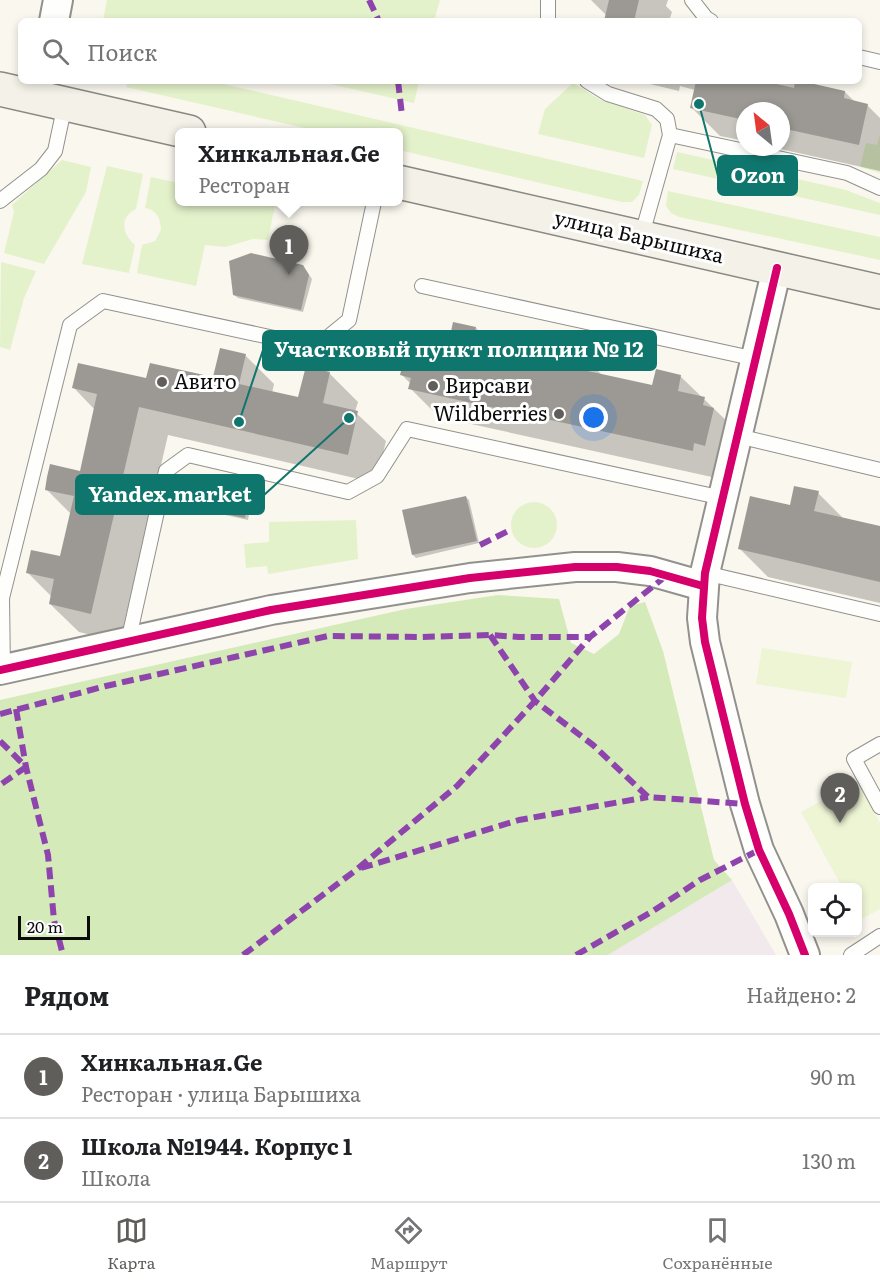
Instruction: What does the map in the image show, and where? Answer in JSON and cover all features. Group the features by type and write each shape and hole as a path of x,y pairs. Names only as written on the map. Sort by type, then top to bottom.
{"main road":[{"path":"0,89 47,94 175,128"},
{"name":"улица Барышиха","path":"403,183 880,292"}],"street":[{"path":"55,18 58,0"},
{"path":"777,268 704,580 702,618 705,642 745,804 759,850 805,955"},
{"path":"2,670 271,610 470,578 575,567 617,567 704,580"}],"lane":[{"path":"548,0 548,18"},
{"path":"692,0 706,18"},
{"path":"862,58 880,62"},
{"path":"592,84 608,94 656,109 667,119 670,135 641,238"},
{"path":"0,201 41,169 55,151 47,94"},
{"path":"670,135 847,173 880,188"},
{"path":"2,670 2,598 70,325 103,301 316,347 349,320 373,206"},
{"path":"422,286 756,359"},
{"path":"128,642 166,471 188,455 348,492 377,476 407,429 723,498"},
{"path":"738,436 880,470"},
{"path":"704,580 880,614"},
{"path":"880,744 854,759 880,807"},
{"path":"850,955 880,936"}],"shaded area":[{"path":"732,880 776,955 608,955"}],"green space":[{"path":"107,0 440,0 435,18 104,18"},
{"path":"127,84 224,84 643,181 639,195 632,202 622,202 403,151 403,128 305,128 126,87"},
{"path":"330,84 418,84 414,103"},
{"path":"575,84 601,100 645,115 652,125 644,158 538,134 545,109"},
{"path":"880,134 880,173 860,167 866,143 877,145"},
{"path":"677,152 846,190 880,203 880,215 673,169"},
{"path":"62,160 91,167 86,192 44,264 4,253 14,212 12,205"},
{"path":"107,166 143,174 136,209 127,216 124,226 127,236 135,245 129,273 82,264"},
{"path":"151,177 175,182 175,206 275,206 268,240 253,239 225,247 205,245 196,286 137,273 142,245 155,241 161,230 157,216 153,211 145,208"},
{"path":"668,191 880,237 880,260 679,217 671,213 666,206"},
{"path":"1,262 36,271 24,298 10,350 0,347"},
{"path":"534,502 550,509 557,525 550,541 534,548 518,541 511,525 518,509"},
{"path":"356,520 358,559 268,574 267,566 246,568 244,544 269,542 269,522"},
{"path":"498,595 559,599 571,643 594,654 619,634 630,606 645,602 663,651 714,860 732,880 608,955 0,955 0,700 406,609"},
{"path":"762,648 852,662 846,698 756,684"},
{"path":"857,781 880,823 880,909 862,919 862,883 840,883 801,812"}],"building":[{"path":"609,0 639,0 635,18 605,18"},
{"path":"695,84 776,84 794,88 795,84 814,84 845,91 844,98 868,104 859,145 790,130 790,102 736,102 736,118 690,108"},
{"path":"251,253 303,265 309,275 301,310 233,295 229,261"},
{"path":"453,322 476,327 472,346 552,363 556,344 579,350 574,368 652,385 656,369 681,375 678,391 705,397 703,405 714,408 705,446 694,443 693,451 408,389 411,378 400,375 409,338 419,340 420,335 449,341"},
{"path":"220,348 246,354 239,384 298,397 306,366 330,372 323,403 358,411 348,455 139,407 91,614 49,604 54,579 26,573 31,550 60,556 74,496 45,490 47,477 50,464 80,471 97,394 72,388 78,363 146,378 150,363 213,377"},
{"path":"794,486 819,491 814,511 880,526 880,582 738,549 750,496 790,505"},
{"path":"225,489 249,494 245,518 220,513"},
{"path":"466,496 477,541 412,555 402,510"}],"marked path":[{"path":"369,0 378,18"},
{"path":"398,84 402,115"},
{"path":"480,545 512,529"},
{"path":"243,955 356,870 457,786 590,637 666,576"},
{"path":"490,635 535,701 593,745 648,797 745,804"},
{"path":"0,714 106,686 328,636 590,637"},
{"path":"16,709 26,767 48,855 54,920 63,955"},
{"path":"0,741 26,767 0,785"},
{"path":"361,868 519,820 648,797"},
{"path":"576,955 653,911 700,880 759,850"}],"cycle path":[{"path":"777,268 705,573 702,618 705,642 745,804 759,850 805,955"},
{"path":"0,670 271,610 470,578 575,567 617,567 650,571 703,586"}],"place":[{"name":"Ozon","path":"699,104"},
{"name":"Хинкальная.Ge","path":"289,275"},
{"name":"Авито","path":"162,382"},
{"name":"Вирсави","path":"433,386"},
{"name":"Wildberries","path":"559,414"},
{"name":"Yandex.market","path":"349,418"},
{"name":"Участковый пункт полиции № 12","path":"239,422"},
{"name":"Школа №1944. Корпус 1","path":"840,823"}]}
